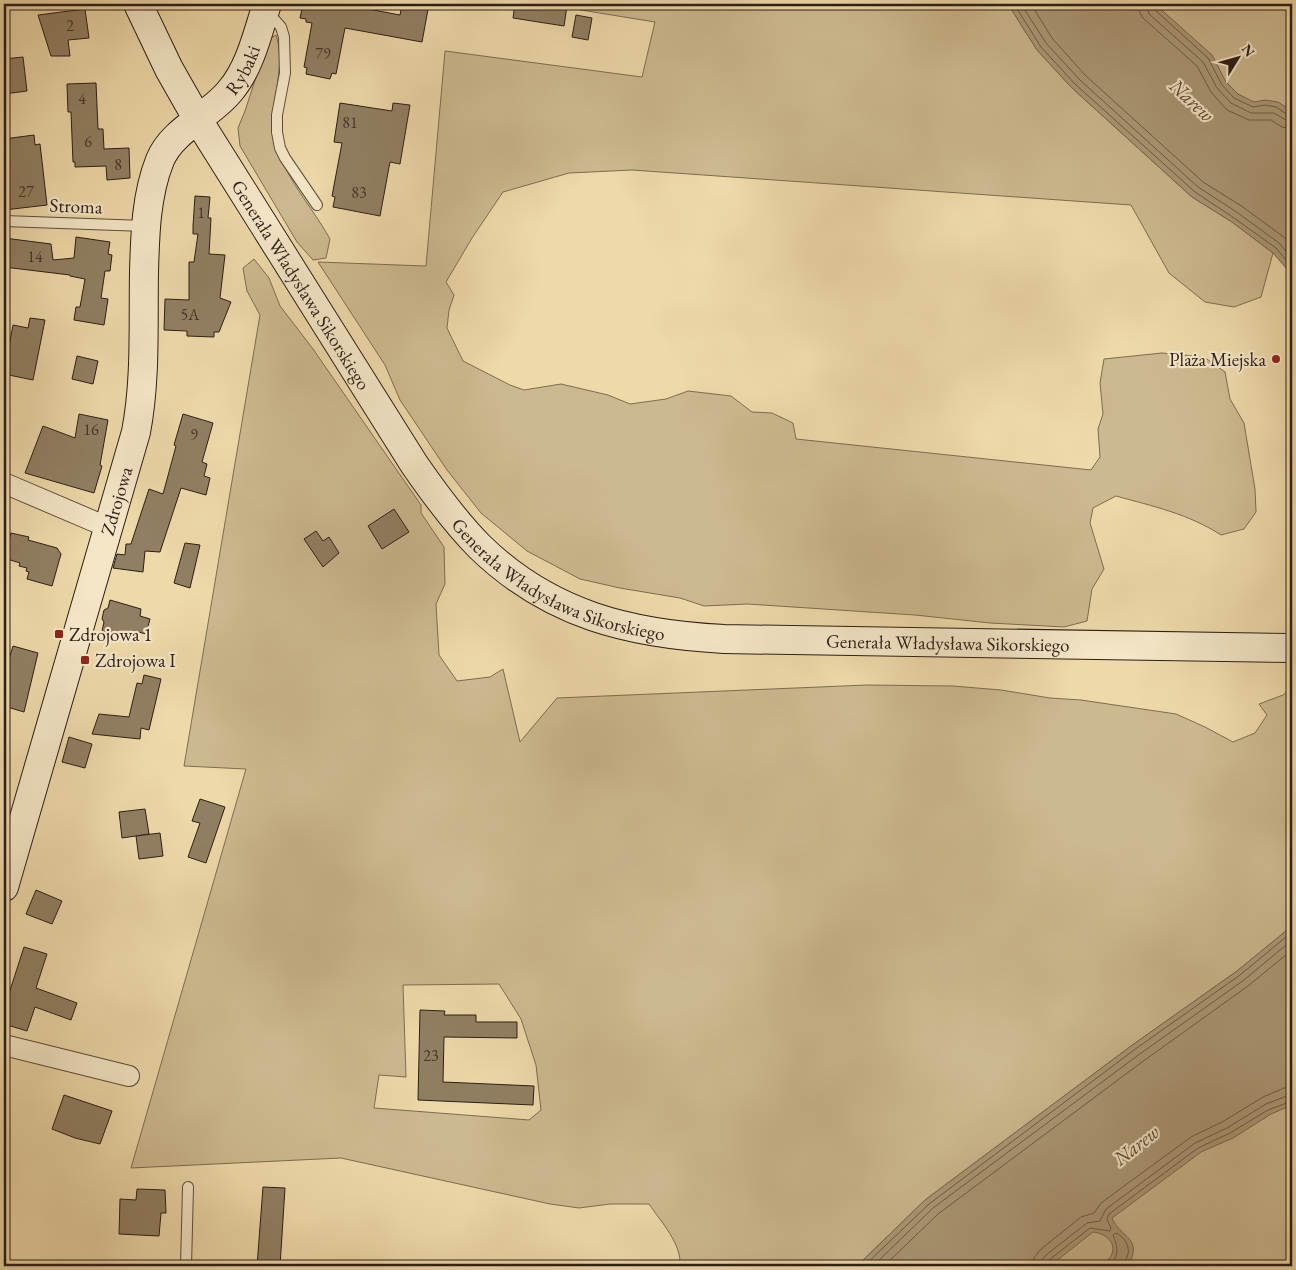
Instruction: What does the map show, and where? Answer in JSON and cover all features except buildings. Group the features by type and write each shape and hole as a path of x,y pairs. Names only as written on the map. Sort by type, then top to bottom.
{"street":[{"name":"Generała Władysława Sikorskiego","path":"138,4 168,69 198,120 404,448 437,497 469,536 499,565 535,590 589,616 618,625 693,637 734,640 1282,648"},
{"name":"Rybaki","path":"198,120 230,92 241,76 265,9"},
{"name":"Zdrojowa","path":"4,887 42,761 107,527 132,449 139,416 142,394 146,226 150,192 161,158 171,142 198,120"},
{"path":"4,483 107,527"},
{"path":"4,1045 129,1076"}],"lane":[{"path":"265,9 281,26 284,37 284,73 277,115 277,132 280,148 317,206"},
{"name":"Stroma","path":"4,221 146,226"},
{"path":"186,1266 188,1187"}],"shaded area":[{"path":"544,4 1008,4 1037,50 1072,88 1192,197 1232,222 1273,253 1261,297 1234,307 1205,302 1169,273 1131,205 632,170 569,173 503,192 472,238 446,282 454,295 449,310 447,328 463,361 524,390 561,384 608,395 630,404 666,399 688,391 731,396 752,412 772,413 793,423 796,439 1091,470 1100,457 1098,429 1103,414 1100,383 1104,359 1162,353 1204,357 1225,372 1230,399 1244,423 1255,489 1256,512 1244,529 1221,535 1183,516 1116,496 1093,508 1090,523 1104,569 1092,589 1087,621 1064,627 747,604 704,606 680,598 580,579 527,551 481,513 447,470 400,400 385,365 318,262 426,266 445,51 642,77 655,22"},
{"path":"1075,4 1292,4 1292,272"},
{"path":"276,35 280,59 272,117 274,139 279,155 294,184 330,239 326,258 313,260 297,242 240,146 238,128 268,40"},
{"path":"254,259 269,278 280,306 313,349 421,505 421,513 444,547 445,584 436,604 439,655 457,681 490,677 503,669 520,742 557,698 867,685 953,686 1001,690 1176,714 1233,742 1255,733 1267,715 1259,704 1283,695 1292,687 1292,926 1237,971 1131,1046 925,1200 857,1266 680,1266 680,1258 674,1241 649,1204 610,1204 579,1208 550,1204 341,1158 131,1168 246,769 184,766 260,315 247,291 243,268","holes":["499,984 521,1019 536,1065 541,1110 529,1120 374,1108 379,1075 406,1077 403,985"]},
{"path":"1292,969 1292,1266 907,1266"}],"water":[{"name":"Narew","path":"1008,4 1155,4 1212,55 1226,82 1238,94 1254,102 1265,100 1278,102 1292,111 1292,275 1273,253 1232,222 1192,197 1072,88 1037,50"},
{"name":"Narew","path":"1292,926 1292,1105 1271,1114 1233,1138 1201,1152 1112,1218 1132,1243 1132,1256 1128,1266 1099,1266 1110,1257 1113,1246 1105,1236 1093,1232 1050,1266 857,1266 925,1200 1131,1046 1237,971"}],"place":[{"name":"Plaża Miejska","path":"1276,359"},
{"name":"Zdrojowa 1","path":"59,634"},
{"name":"Zdrojowa I","path":"85,660"}]}
